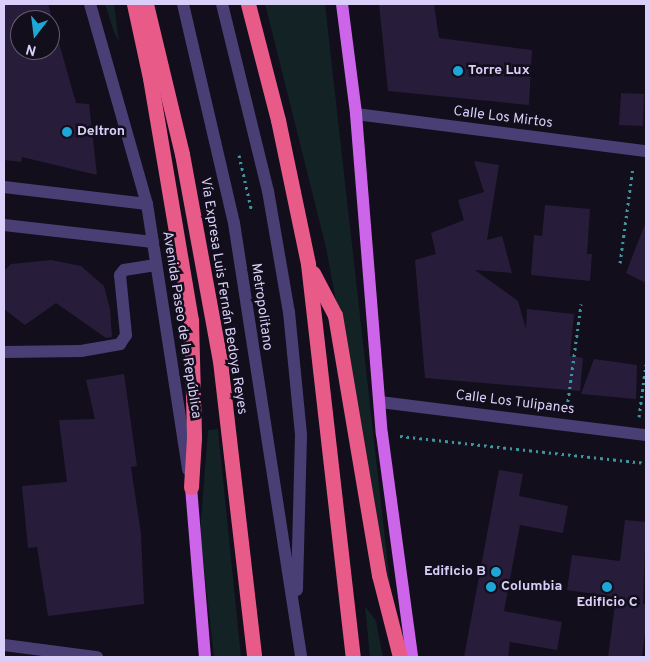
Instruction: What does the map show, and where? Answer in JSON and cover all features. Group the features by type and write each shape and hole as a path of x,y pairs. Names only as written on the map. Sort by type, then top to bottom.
{"highway":[{"path":"134,4 150,78 191,320 194,438 191,487"},
{"name":"Vía Expresa Luis Fernán Bedoya Reyes","path":"146,4 182,154 220,361 254,657"},
{"path":"248,4 278,120 308,264 353,657"},
{"path":"308,264 335,315 379,575 400,657"}],"main road":[{"path":"342,4 356,114 382,434 412,657"},
{"name":"Avenida Paseo de la República","path":"191,487 205,657"}],"street":[{"name":"Avenida Paseo de la República","path":"90,4 147,204 191,487"},
{"name":"Metropolitano","path":"183,4 234,223 301,657"},
{"name":"Metropolitano","path":"222,4 268,191 289,312 301,435 296,618"},
{"name":"Calle Los Mirtos","path":"356,114 641,150"},
{"path":"4,187 147,204"},
{"path":"4,225 153,242"},
{"path":"4,352 81,351 120,344 126,334 120,275 124,270 156,265"},
{"name":"Calle Los Tulipanes","path":"380,402 642,435"},
{"path":"4,645 97,657"}],"path":[{"path":"238,149 252,214"},
{"path":"620,263 641,150"},
{"path":"565,425 581,304"},
{"path":"642,435 646,364"},
{"path":"382,434 646,463"}],"shaded area":[{"path":"105,4 114,4 119,42 114,32"},
{"path":"265,4 325,4 391,592 326,248"},
{"path":"218,429 241,657 214,657 200,533 208,430"},
{"path":"365,606 376,621 383,657 370,657"}],"building":[{"path":"4,4 48,4 50,10 10,10 10,60 60,60 60,46 76,103 89,104 97,175 22,157 21,162 4,160"},
{"name":"Torre Lux","path":"379,4 434,4 439,38 532,50 529,105 388,91"},
{"path":"621,93 644,94 643,126 619,125"},
{"path":"474,161 499,165 487,240 502,236 512,273 475,270 518,301 526,329 527,309 574,314 570,356 583,358 580,391 425,378 415,260 436,254 431,233 464,220 458,200 484,192"},
{"path":"545,205 590,209 587,254 592,254 590,281 531,275 534,235 542,236"},
{"path":"646,224 646,283 626,273"},
{"path":"51,260 81,266 104,286 110,309 112,337 106,338 56,303 25,325 4,309 4,271 11,264"},
{"path":"594,359 637,365 636,399 581,394"},
{"path":"124,374 137,466 131,467 141,534 144,604 48,616 37,547 28,548 22,486 67,482 59,420 95,419 86,380"},
{"name":"Edificio B","path":"499,470 523,474 519,496 568,506 563,533 520,525 504,611 562,622 557,650 510,642 508,657 464,657"},
{"name":"Edificio C","path":"625,520 646,522 643,604 646,605 646,625 642,657 608,657 616,597 567,590 572,555 620,561"}],"place":[{"name":"Torre Lux","path":"458,71"},
{"name":"Deltron","path":"67,132"},
{"name":"Edificio B","path":"496,572"},
{"name":"Columbia","path":"491,587"},
{"name":"Edificio C","path":"607,587"}]}
